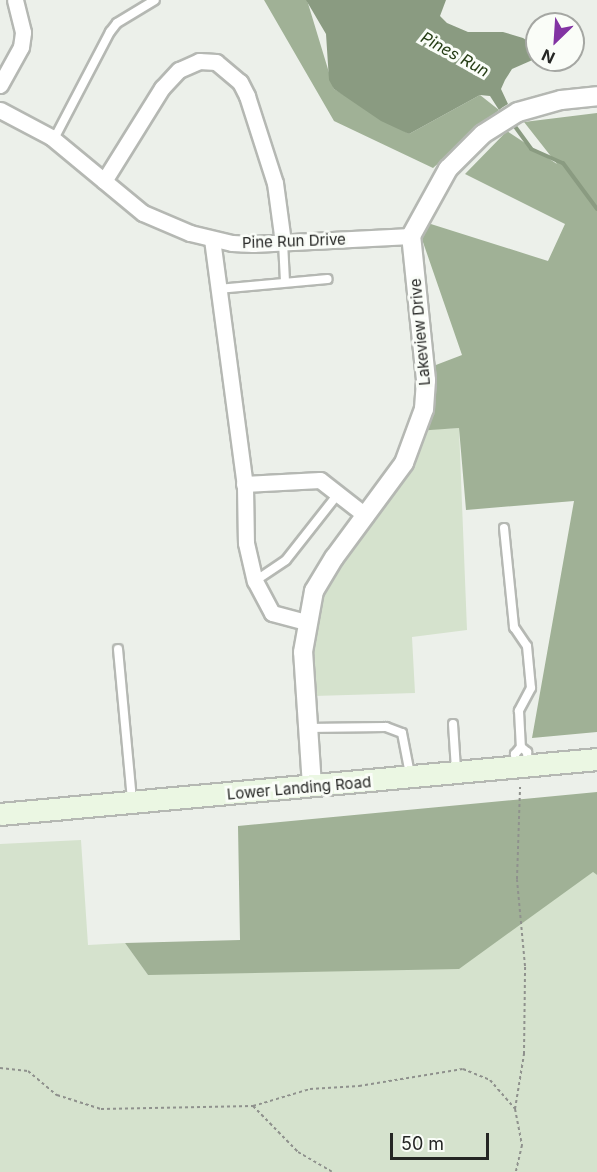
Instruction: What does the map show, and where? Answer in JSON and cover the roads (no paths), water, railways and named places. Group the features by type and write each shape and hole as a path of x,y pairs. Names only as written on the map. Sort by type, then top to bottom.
{"main road":[{"name":"Lower Landing Road","path":"0,814 457,774 597,759"}],"street":[{"path":"0,86 21,46 23,32 15,0"},
{"path":"104,181 162,88 179,70 199,61 216,62 240,82 247,96 275,183 283,242"},
{"path":"411,236 448,169 501,122 518,112 561,100 597,96"},
{"name":"Pine Run Drive","path":"0,110 54,139 143,213 212,239 232,243 411,236"},
{"name":"Lakeview Drive","path":"312,786 303,652 306,622 314,591 404,463 424,409 424,359 411,236"},
{"path":"212,239 244,484 246,543 255,581 272,613 306,622"},
{"path":"244,484 320,480 366,516"}],"lane":[{"path":"54,139 110,32 117,23 155,0"},
{"path":"283,242 285,282"},
{"path":"218,289 328,279"},
{"path":"255,581 286,560 338,494"},
{"path":"504,528 514,627 527,646 531,688 519,711 521,767"},
{"path":"118,650 132,801"},
{"path":"453,724 457,774"},
{"path":"307,728 386,727 402,733 411,778"}],"water":[{"path":"306,0 446,0 440,16 447,23 468,32 503,32 525,39 525,63 512,69 505,80 501,89 508,104 499,110 490,96 480,95 409,134 381,121 334,89 329,80 326,34"}],"waterway":[{"name":"Pines Run","path":"511,121 531,149 563,163 597,209"}]}
